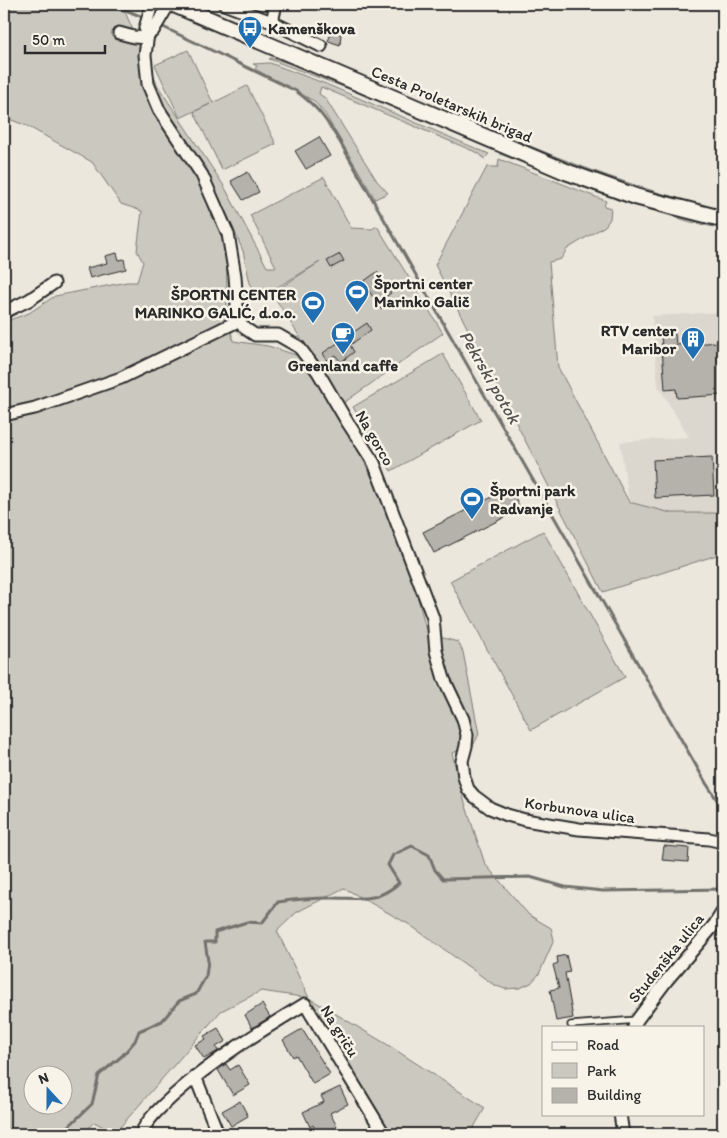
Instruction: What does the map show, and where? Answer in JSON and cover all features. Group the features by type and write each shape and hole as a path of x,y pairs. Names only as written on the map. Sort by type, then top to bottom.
{"main road":[{"name":"Cesta Proletarskih brigad","path":"169,7 567,172 637,197 723,219"}],"street":[{"path":"224,4 272,22 321,46"},
{"path":"272,22 276,4"},
{"path":"4,415 36,408 121,378 238,321 228,234 202,175 159,110 148,84 145,59 151,5"},
{"path":"119,33 134,37 148,33 169,7"},
{"path":"4,312 29,300 54,283"},
{"name":"Na gorco","path":"238,321 255,335 278,335 289,340 299,347 318,372 374,463 433,618"},
{"name":"Korbunova ulica","path":"433,618 436,651 444,678 464,719 467,735 462,761 464,777 468,789 481,802 507,816 578,829 709,839 723,842"},
{"name":"Studenška ulica","path":"636,1024 667,980 715,924 723,911"},
{"name":"Na griču","path":"141,1134 157,1111 195,1076 248,1038 305,1004 384,1134"},
{"path":"195,1076 218,1134"},
{"path":"620,1116 622,1134"}],"lane":[{"path":"571,1025 636,1024"}],"shaded area":[{"path":"723,312 723,513 671,513 629,502 620,442 689,437 658,386 652,316"}],"green space":[{"path":"4,4 99,4 125,12 158,86 224,186 267,267 276,267 250,215 324,177 351,228 372,229 377,226 443,333 342,404 272,293 320,262 269,292 255,292 250,283 243,251 226,212 227,307 233,341 268,346 299,356 311,370 363,459 380,495 413,578 425,626 432,635 458,642 463,652 479,734 473,746 452,753 464,800 485,864 529,915 551,928 554,940 539,974 531,983 520,988 505,989 494,985 410,925 344,888 297,912 277,931 309,998 261,991 221,1011 115,1133 94,1122 83,1134 4,1134 4,322 29,313 55,296 127,282 137,282 143,262 137,251 142,211 121,204 92,162 27,126 4,117"},
{"path":"188,50 213,103 247,86 276,144 222,170 194,112 210,104 180,118 155,65"},
{"path":"269,59 306,68 490,149 349,89"},
{"path":"270,63 326,84 489,154 484,159 478,153 321,87 319,94 325,98 377,181 388,193 375,199 325,114 314,101 255,69 257,66 253,64"},
{"path":"504,135 612,177 667,195 723,210 723,213 643,192 568,166 504,139 502,136"},
{"path":"507,153 603,192 604,195 500,154"},
{"path":"499,159 606,201 604,206 611,208 610,219 605,226 567,249 561,259 549,262 558,367 629,502 671,513 723,513 723,553 603,592 435,265 487,167 498,167"},
{"path":"617,197 723,225 723,229 691,222 615,199"},
{"path":"443,354 481,420 391,471 353,407"},
{"path":"543,531 625,677 531,730 450,581"},
{"path":"309,998 388,1045 485,1108 470,1134 389,1134 370,1105"}],"building":[{"path":"332,31 341,34 340,45 328,41"},
{"path":"319,137 330,156 306,169 295,151"},
{"path":"248,172 259,192 243,200 231,181"},
{"path":"117,253 119,260 124,259 126,269 90,278 87,268 107,263 105,256"},
{"path":"340,254 344,261 331,268 327,261"},
{"path":"377,272 391,293 384,298 387,304 381,309 363,282"},
{"path":"367,323 371,330 350,345 354,352 341,362 335,355 327,361 323,353"},
{"name":"RTV center Maribor","path":"661,334 675,334 676,345 721,342 723,395 677,398 676,389 665,390"},
{"path":"712,457 714,495 655,498 653,460"},
{"name":"Športni park Radvanje","path":"510,488 521,509 434,553 423,532"},
{"path":"664,846 689,848 688,862 662,860"},
{"path":"566,955 570,972 565,973 573,1018 556,1021 550,990 559,988 553,965 558,963 557,957"},
{"path":"262,1004 270,1017 252,1028 245,1015"},
{"path":"218,1028 226,1041 216,1047 218,1051 204,1059 195,1045 206,1039 204,1036"},
{"path":"302,1029 330,1074 313,1084 296,1055 293,1057 283,1040"},
{"path":"226,1064 230,1070 238,1065 250,1085 233,1095 218,1070"},
{"path":"340,1087 348,1104 330,1113 341,1134 318,1134 313,1125 310,1127 303,1112 324,1102 321,1096"},
{"path":"240,1101 248,1116 231,1126 222,1111"}],"waterway":[{"name":"Pekrski potok","path":"111,4 145,18"},
{"name":"Pekrski potok","path":"159,25 296,91 316,108 326,120 706,783 723,809"},
{"path":"64,1134 66,1129 92,1104 99,1075 122,1056 135,1041 139,1031 162,1021 179,1001 196,994 206,976 208,961 205,942 215,942 215,932 247,922 262,923 278,902 312,898 360,899 383,894 399,883 388,865 393,855 412,846 429,855 435,870 443,879 530,877 565,887 603,891 723,889"}],"place":[{"name":"Kamenškova","path":"250,49"},
{"name":"Športni center Marinko Galič","path":"357,313"},
{"name":"ŠPORTNI CENTER MARINKO GALIĆ, d.o.o.","path":"313,324"},
{"name":"Greenland caffe","path":"343,355"},
{"name":"RTV center Maribor","path":"693,360"},
{"name":"Športni park Radvanje","path":"472,520"}]}
